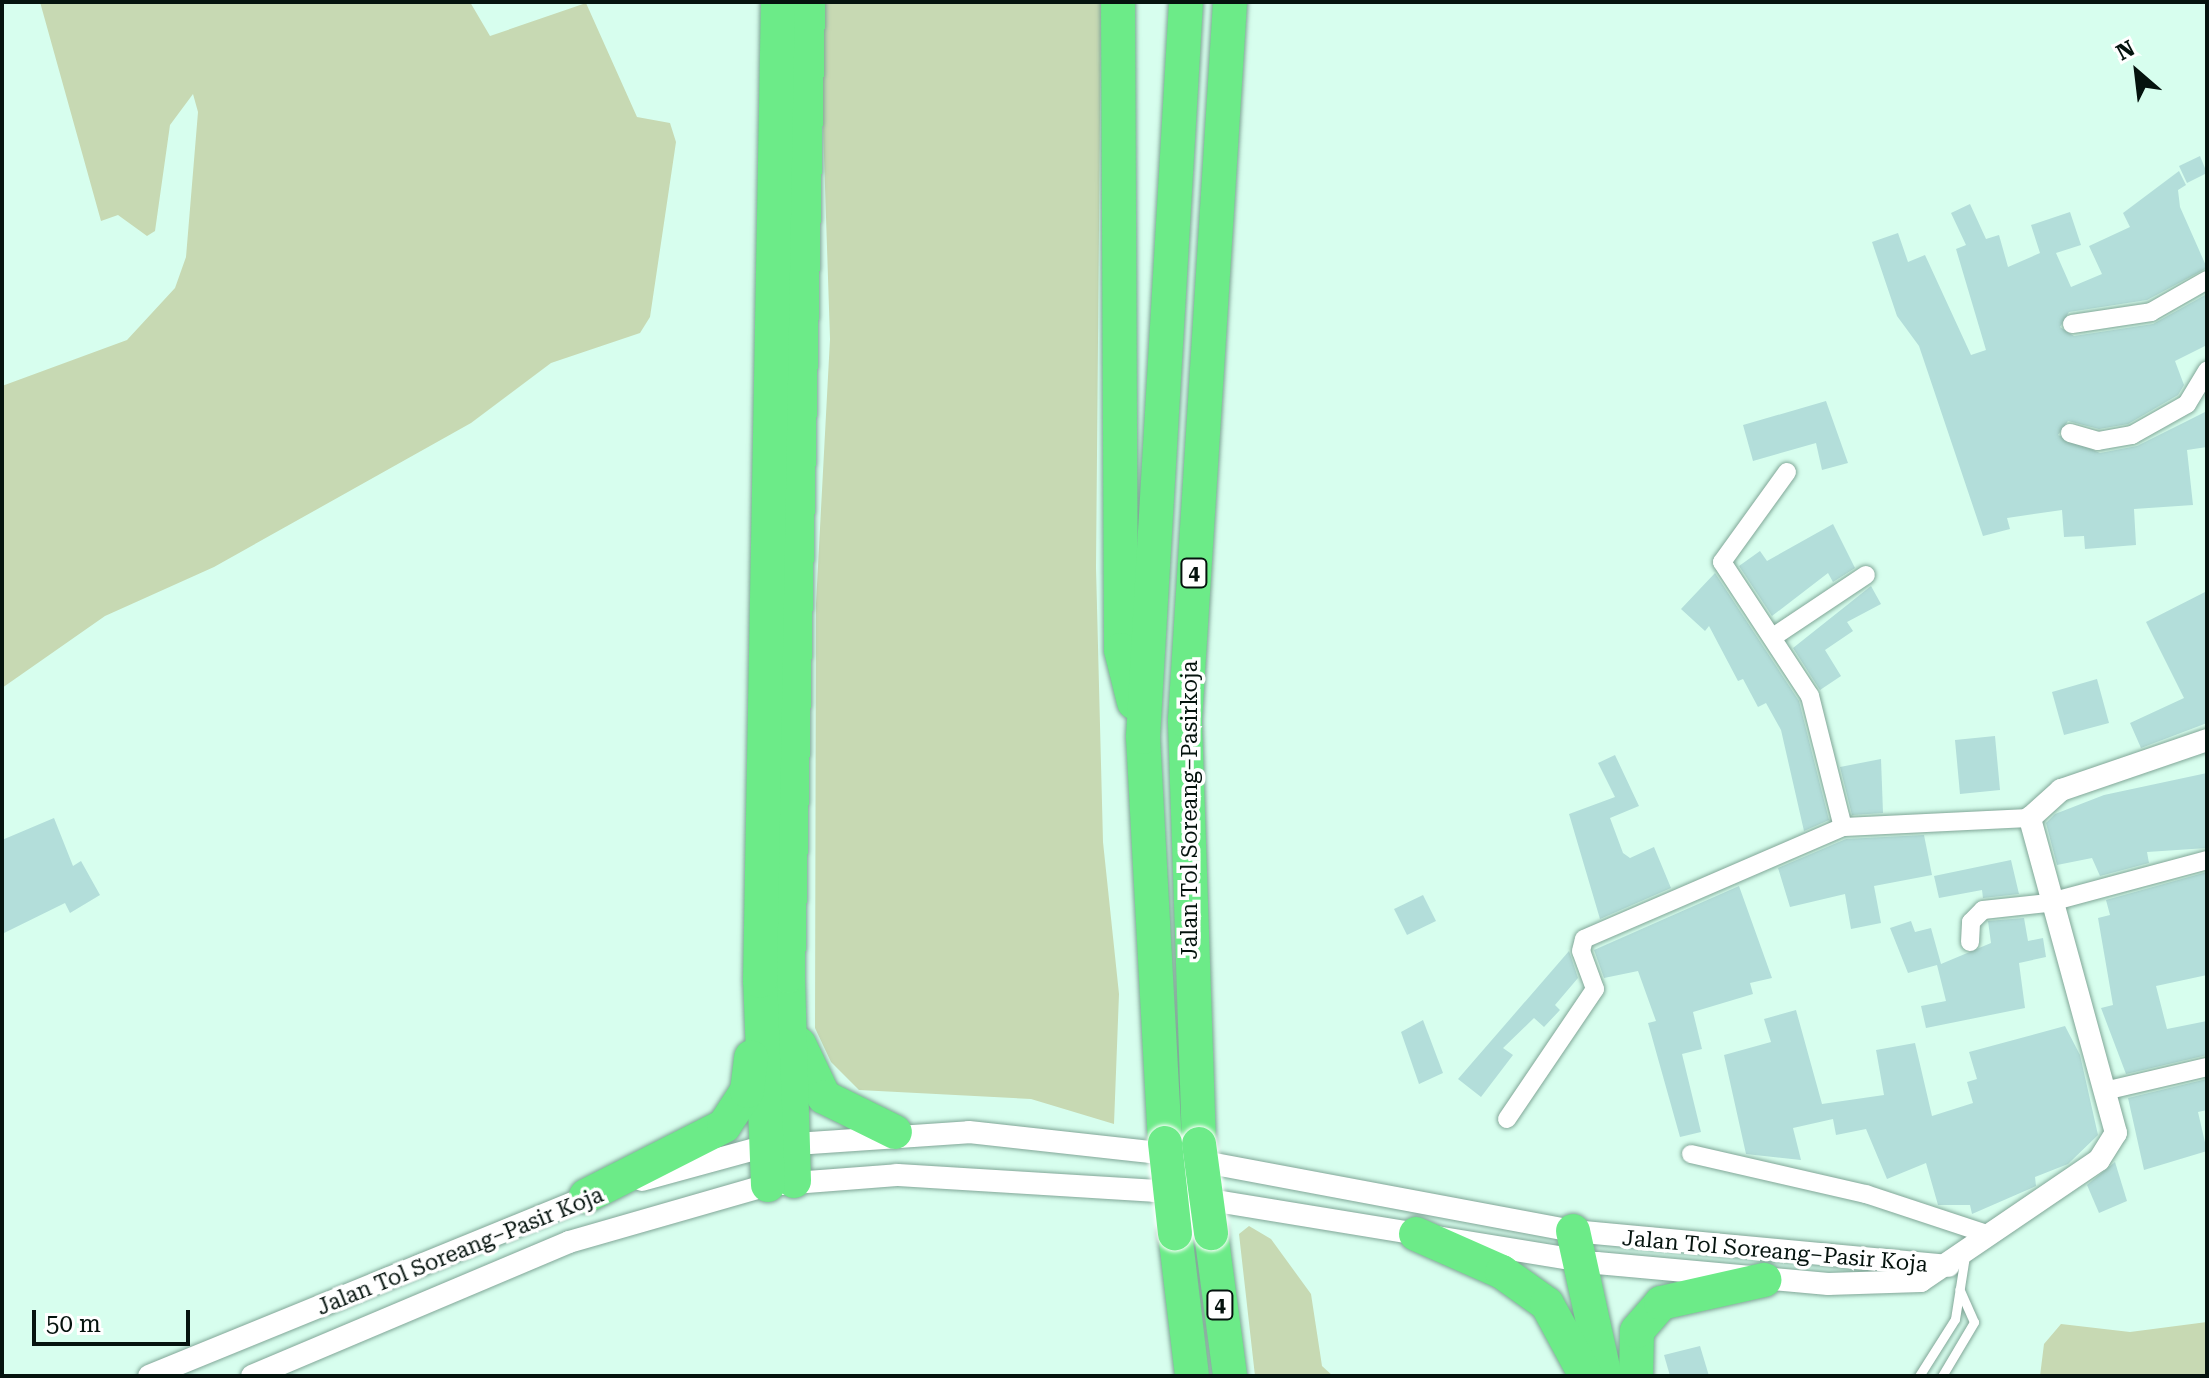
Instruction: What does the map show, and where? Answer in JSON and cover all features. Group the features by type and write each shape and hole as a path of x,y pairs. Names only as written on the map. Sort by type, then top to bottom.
{"highway":[{"path":"778,2 774,979 781,1183"},
{"path":"586,1196 724,1126 747,1091 774,979 808,2"},
{"path":"1118,2 1121,650 1143,737"},
{"name":"Jalan Tol Soreang–Pasirkoja","path":"1186,2 1143,737 1165,1143 1192,1376"},
{"name":"Jalan Tol Soreang–Pasirkoja","path":"1230,2 1185,720 1199,1144 1230,1376"},
{"path":"774,979 813,1087 839,1108 895,1132"},
{"path":"1416,1234 1502,1272 1547,1304 1586,1374"},
{"path":"1585,1246 1586,1374"},
{"path":"1585,1246 1623,1376"},
{"path":"1636,1376 1637,1331 1661,1303 1764,1280"}],"street":[{"path":"2072,324 2151,312 2207,280"},
{"path":"2070,433 2098,441 2132,435 2187,404 2207,371"},
{"path":"1787,472 1722,562 1776,635 1810,696 1843,827"},
{"path":"1776,635 1866,575"},
{"path":"1507,1119 1595,989 1581,951 1584,939 1843,827 2030,818 2061,790 2207,740"},
{"path":"1958,1261 2109,1148 2116,1133 2109,1090 2047,903 2030,818"},
{"path":"1970,942 1971,922 1983,910 2047,903 2207,860"},
{"path":"2109,1090 2207,1067"},
{"name":"Jalan Tol Soreang–Pasir Koja","path":"149,1376 586,1196 778,1144 895,1132 969,1132 1151,1152 1585,1246 1764,1280 1888,1287 1958,1261"},
{"path":"1691,1154 1866,1194 1990,1235"},
{"name":"Jalan Tol Soreang–Pasir Koja","path":"252,1376 569,1242 781,1183 964,1175 1082,1182 1416,1234 1585,1246 1958,1261"}],"lane":[{"path":"1919,1376 1955,1319 1959,1289 1958,1261"},
{"path":"1942,1376 1974,1322 1959,1289"}],"green space":[{"path":"40,2 470,2 490,36 586,3 637,117 670,123 676,142 650,317 640,333 551,363 471,423 214,567 105,616 2,688 2,386 127,340 175,288 186,257 198,112 193,94 170,125 155,231 147,236 118,215 101,221"},
{"path":"819,2 1101,2 1096,568 1103,842 1119,994 1114,1124 1031,1099 859,1090 831,1062 815,1028 816,604 830,339"},
{"path":"1249,1226 1271,1239 1311,1294 1322,1366 1333,1376 1255,1376 1239,1234"},
{"path":"2207,1322 2207,1376 2040,1376 2044,1344 2061,1324 2130,1332"}],"building":[{"path":"2200,156 2207,173 2187,183 2179,166"},
{"path":"2179,171 2186,185 2178,190 2180,207 2207,268 2147,300 2069,312 2060,327 2074,336 2153,324 2207,294 2207,345 2175,361 2184,385 2178,395 2128,424 2099,429 2068,421 2058,435 2100,453 2137,446 2207,411 2207,447 2187,450 2193,505 2134,509 2136,545 2085,549 2084,536 2064,537 2062,510 2007,518 2010,529 1983,536 1919,346 1897,316 1872,242 1898,233 1908,262 1925,255 1971,355 1986,350 1956,249 1966,245 1951,213 1970,204 1986,239 1999,235 2008,267 2040,253 2031,225 2070,212 2081,245 2056,253 2071,287 2102,274 2089,246 2130,227 2123,213"},
{"path":"1826,401 1848,463 1822,470 1816,443 1753,461 1743,425"},
{"path":"1833,524 1855,568 1833,582 1828,573 1772,616 1739,566 1760,551 1767,561"},
{"path":"1715,573 1799,701 1829,820 1804,831 1781,730 1766,703 1758,707 1743,679 1738,681 1709,626 1705,631 1681,609"},
{"path":"1871,586 1881,604 1847,622 1853,631 1825,650 1841,676 1820,690 1793,648"},
{"path":"2207,591 2207,723 2141,748 2130,723 2184,698 2146,622"},
{"path":"2097,679 2109,723 2064,735 2052,692"},
{"path":"1995,736 2000,790 1960,794 1955,740"},
{"path":"1615,755 1639,806 1610,818 1623,853 1630,858 1654,847 1671,888 1600,919 1569,814 1615,797 1598,763"},
{"path":"1881,759 1883,813 1852,815 1840,767"},
{"path":"2207,773 2207,848 2147,852 2149,863 2100,876 2092,858 2057,865 2046,823 2055,814 2104,795"},
{"path":"54,818 73,866 81,861 100,895 70,913 65,903 2,934 2,840"},
{"path":"1924,835 1932,875 1874,886 1881,923 1851,929 1845,894 1790,907 1778,868 1846,839"},
{"path":"2011,860 2019,894 1983,898 1982,890 1939,898 1934,876"},
{"path":"2207,872 2207,975 2156,986 2167,1029 2207,1021 2207,1055 2126,1074 2101,1008 2113,1005 2098,918 2110,915 2106,900"},
{"path":"1739,886 1772,978 1750,983 1753,994 1693,1012 1702,1049 1682,1054 1701,1132 1680,1137 1648,1023 1656,1021 1638,971 1604,978 1594,950"},
{"path":"1423,895 1436,921 1407,935 1394,909"},
{"path":"2024,918 2028,941 2043,938 2046,957 2019,963 2025,1008 1926,1028 1921,1006 1946,1001 1937,965 1908,973 1890,928 1911,921 1915,932 1931,928 1941,964 1991,943 1988,921"},
{"path":"1569,951 1578,978 1555,1005 1560,1010 1544,1027 1534,1018 1503,1048 1513,1055 1481,1097 1458,1079"},
{"path":"1796,1010 1822,1104 1884,1095 1876,1050 1915,1043 1932,1116 1973,1103 1967,1082 1977,1079 1969,1052 2065,1026 2080,1055 2098,1135 2068,1164 2035,1177 2036,1186 1972,1214 1970,1205 1938,1205 1926,1163 1887,1179 1866,1129 1836,1135 1833,1119 1793,1128 1801,1160 1746,1154 1724,1055 1771,1042 1764,1019"},
{"path":"1423,1020 1443,1073 1419,1084 1401,1032"},
{"path":"2207,1079 2207,1110 2198,1112 2207,1151 2144,1170 2128,1098"},
{"path":"2115,1162 2127,1201 2099,1213 2087,1185"},
{"path":"1700,1346 1709,1376 1670,1376 1664,1355"}]}
